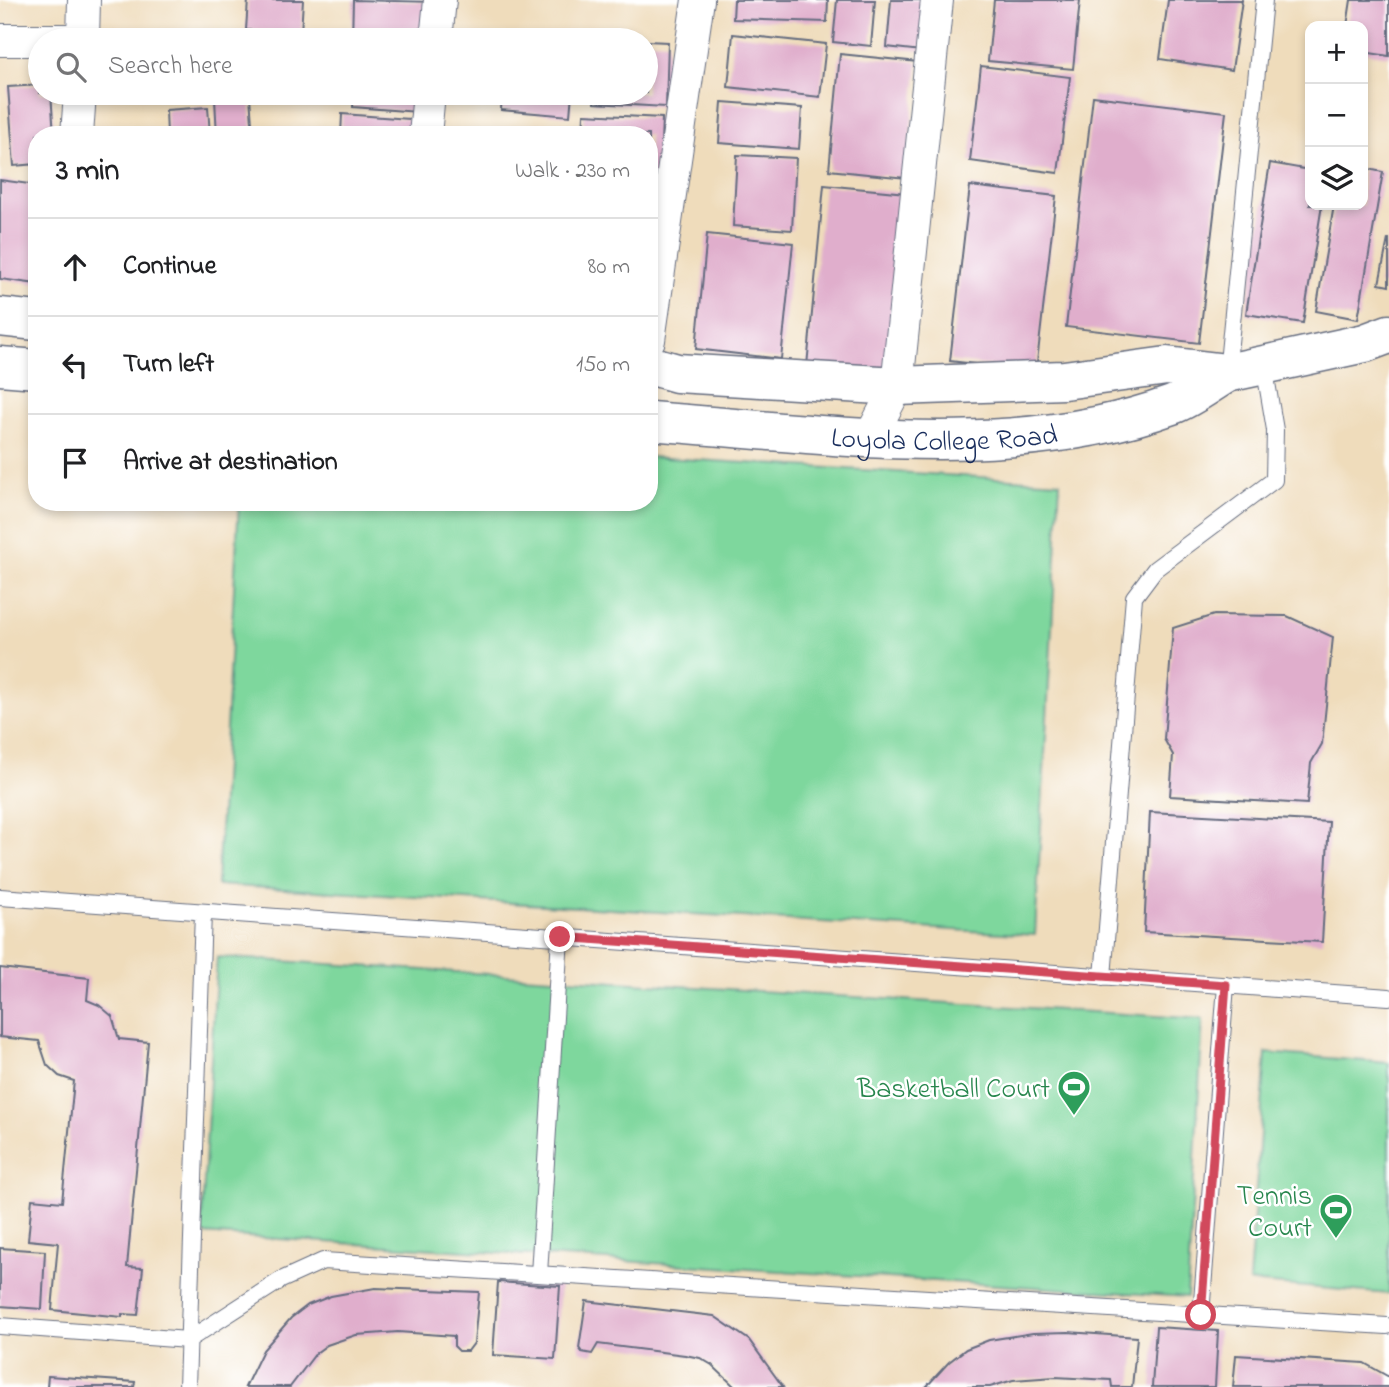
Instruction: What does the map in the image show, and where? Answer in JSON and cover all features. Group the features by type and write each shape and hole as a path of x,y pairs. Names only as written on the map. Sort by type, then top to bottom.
{"street":[{"path":"83,28 84,0"},
{"path":"437,28 440,0"},
{"path":"658,278 698,0"},
{"path":"872,436 897,386 937,0"},
{"path":"0,40 28,40"},
{"path":"78,126 79,105"},
{"path":"426,126 428,105"},
{"path":"0,317 28,320"},
{"name":"Loyola College Road","path":"658,368 677,373 897,386 1064,380 1167,366 1227,373 1365,343 1389,334"},
{"path":"0,366 28,368"},
{"name":"Loyola College Road","path":"658,422 872,436 998,439 1069,432 1175,405 1227,373"}],"lane":[{"path":"1227,373 1264,0"},
{"path":"1103,977 1134,597 1155,569 1274,480 1275,430 1264,365"},
{"path":"0,897 1389,997"},
{"path":"187,1387 203,912"},
{"path":"539,1274 560,937"},
{"path":"1201,1315 1226,985"},
{"path":"0,1326 188,1340 281,1280 323,1261 1387,1326"}],"green space":[{"path":"658,458 1060,482 1035,935 217,885 238,511 658,511"},
{"path":"217,957 1203,1019 1187,1297 201,1234"},
{"path":"1266,1053 1389,1063 1389,1294 1249,1282"}],"building":[{"path":"248,0 303,0 301,28 246,28"},
{"path":"353,0 437,2 436,28 352,28"},
{"path":"734,0 828,0 827,22 733,19"},
{"path":"837,0 875,0 871,46 833,42"},
{"path":"891,0 926,0 921,51 887,47"},
{"path":"994,0 1080,0 1073,69 988,61"},
{"path":"1168,0 1242,0 1232,70 1160,59"},
{"path":"1351,0 1389,0 1389,56 1368,53 1368,21 1348,21"},
{"path":"733,34 826,44 820,97 728,87"},
{"path":"658,42 668,42 666,107 630,105 658,105"},
{"path":"840,54 918,62 906,178 829,170"},
{"path":"981,66 1070,77 1058,173 970,161"},
{"path":"28,86 28,105 52,105 53,126 28,126 28,165 14,166 8,87"},
{"path":"1093,96 1226,112 1199,343 1066,327"},
{"path":"722,102 802,108 799,149 719,143"},
{"path":"215,105 251,105 252,126 216,126"},
{"path":"353,105 418,105 418,112"},
{"path":"501,105 571,105 570,116 501,110"},
{"path":"208,107 209,126 167,126 166,110"},
{"path":"342,114 423,120 423,126 341,126"},
{"path":"584,114 662,118 659,190 658,126 583,126"},
{"path":"737,155 796,158 792,230 733,226"},
{"path":"1270,163 1305,169 1305,210 1321,210 1303,323 1246,314"},
{"path":"1368,169 1383,172 1358,319 1316,311 1333,210 1368,210"},
{"path":"0,180 28,184 28,283 0,279"},
{"path":"824,185 906,193 890,374 807,366"},
{"path":"970,186 1056,196 1036,371 950,361"},
{"path":"707,234 793,243 781,359 696,349"},
{"path":"1389,239 1389,286 1379,284"},
{"path":"1214,615 1287,616 1333,637 1322,744 1311,763 1307,804 1170,796 1173,755 1164,739 1173,628"},
{"path":"1150,812 1329,822 1322,942 1144,932"},
{"path":"0,968 89,978 87,1000 99,1005 112,1016 119,1039 148,1042 127,1267 143,1268 138,1315 122,1314 122,1317 52,1310 58,1243 28,1240 32,1199 62,1202 74,1081 59,1076 47,1065 39,1041 0,1037"},
{"path":"0,1248 45,1251 42,1309 0,1306"},
{"path":"498,1282 560,1286 555,1359 493,1355"},
{"path":"375,1288 479,1292 474,1343 468,1351 459,1351 454,1346 454,1336 398,1332 356,1335 327,1345 316,1353 290,1387 245,1387 263,1350 291,1318 308,1305 331,1296"},
{"path":"586,1301 714,1316 749,1340 783,1387 735,1387 712,1365 700,1358 685,1355 598,1344 592,1354 582,1352 579,1348"},
{"path":"1156,1327 1218,1331 1215,1387 1152,1387"},
{"path":"1068,1332 1137,1337 1132,1387 1112,1387 1111,1380 1055,1377 1013,1380 990,1387 926,1387 949,1362 966,1349 989,1340 1033,1333"},
{"path":"1236,1355 1364,1363 1389,1377 1389,1387 1233,1387"},
{"path":"48,1376 135,1382 134,1387 47,1387"}],"place":[{"name":"Basketball Court","path":"1074,1117"},
{"name":"Tennis Court","path":"1336,1240"}],"route":[{"path":"560,937 1226,985 1201,1315"}]}
